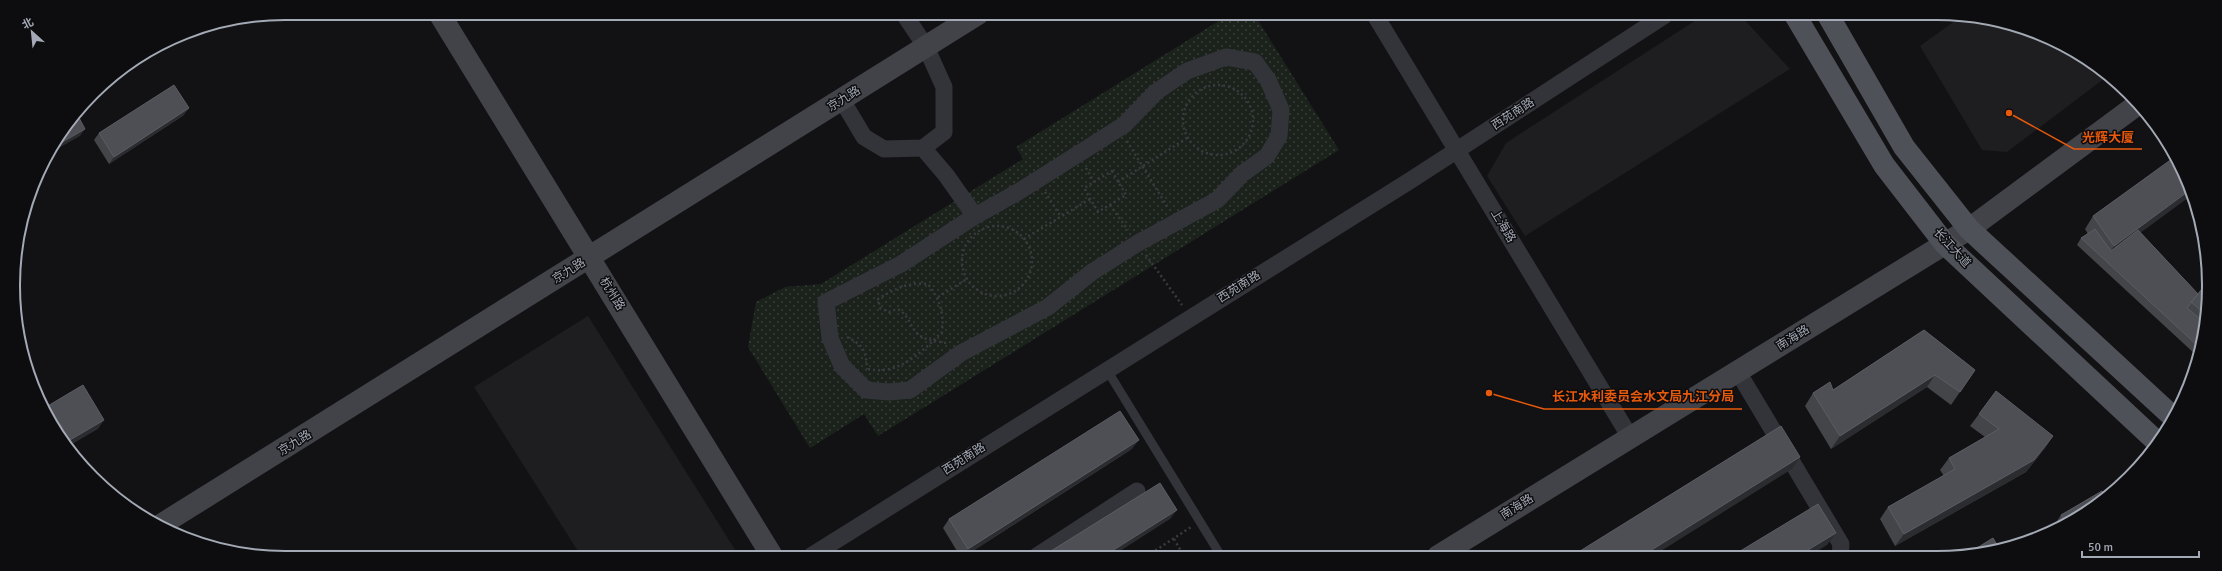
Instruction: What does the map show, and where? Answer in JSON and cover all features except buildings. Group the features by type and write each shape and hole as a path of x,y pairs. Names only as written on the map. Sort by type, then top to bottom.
{"main road":[{"name":"杭州路","path":"443,20 769,551"},
{"name":"京九路","path":"165,522 969,20"},
{"name":"长江大道","path":"1798,20 1884,165 1945,244 2153,438"},
{"path":"1831,20 1904,147 1969,229 2169,413"},
{"name":"南海路","path":"1446,551 1969,229 2133,107"}],"street":[{"path":"842,100 864,137 884,149 923,148 944,132 944,88 926,47 908,20"},
{"name":"上海路","path":"1379,20 1630,438"},
{"name":"西苑南路","path":"818,551 1457,150 1657,20"},
{"path":"1226,57 1255,62 1268,80 1281,110 1279,136 1267,156 1242,174 1217,200 1138,243 1092,272 1048,307 961,353 910,390 889,392 866,390 862,375 842,366 830,338 826,302 901,264 975,216 1037,180 1120,128 1156,92 1187,71 1226,57"},
{"path":"923,148 946,175 975,216"},
{"path":"1738,372 1841,544 1840,551"},
{"path":"1045,551 1137,491"}],"lane":[{"path":"1107,370 1218,551"}],"path":[{"path":"1215,86 1226,87 1237,91 1245,99 1252,114 1251,131 1246,141 1238,149 1222,154 1205,153 1195,147 1187,138 1183,127 1183,115 1187,104 1194,95 1204,89 1215,86"},
{"path":"1120,128 1176,222"},
{"path":"1118,182 1187,138"},
{"path":"1112,171 1118,182 1126,195 1098,212 1084,188 1112,171"},
{"path":"1037,180 1062,217"},
{"path":"1024,239 1090,199"},
{"path":"1110,205 1191,318"},
{"path":"994,226 1006,227 1016,232 1024,239 1030,249 1032,260 1030,272 1025,281 1017,290 1001,295 984,294 974,288 967,279 963,268 962,256 966,245 983,229 994,226"},
{"path":"938,297 967,279"},
{"path":"830,338 847,337 860,344 867,357 862,375 893,368 913,359 934,340 942,332 944,315 938,297 928,284 914,283 898,287 878,299 880,308 890,312 897,309 903,312 918,334 926,340 934,340 948,344 961,353"},
{"path":"1155,551 1200,522"},
{"path":"1174,539 1181,551"}],"shaded area":[{"path":"1220,20 1258,20 1339,150 878,436 864,414 810,448 748,347 756,302 785,287 821,284 1023,159 1016,147"},
{"path":"1696,20 1745,20 1790,69 1525,236 1487,176 1506,143"},
{"path":"1955,21 1988,25 2022,34 2054,47 2084,65 2103,79 2007,152 1982,150 1920,46"},
{"path":"588,316 736,551 578,551 474,387"}],"place":[{"name":"光辉大厦","path":"2009,113"},
{"name":"长江水利委员会水文局九江分局","path":"1489,393"}]}
